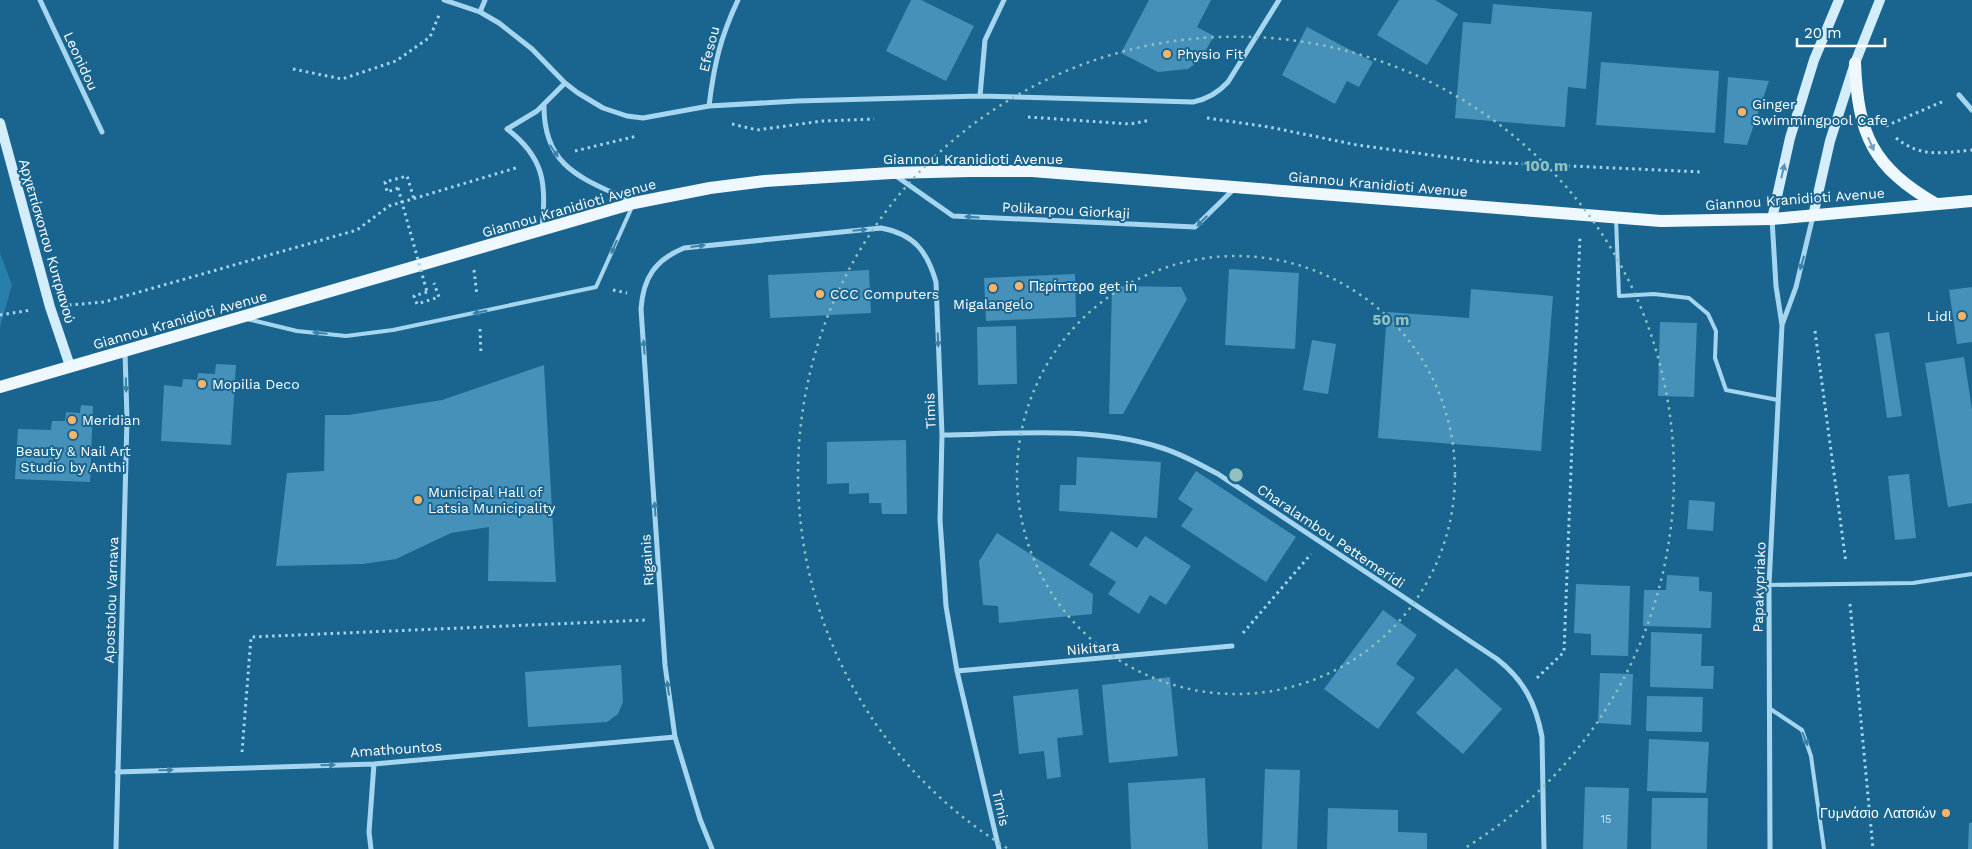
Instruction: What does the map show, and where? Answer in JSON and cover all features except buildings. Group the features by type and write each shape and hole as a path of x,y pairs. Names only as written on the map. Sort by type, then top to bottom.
{"main road":[{"path":"1772,219 1790,138 1814,60 1839,0"},
{"path":"1813,216 1830,141 1855,63 1880,0"},
{"path":"1855,63 1860,111 1874,151 1896,177 1936,204"},
{"name":"Αρχιεπίσκοπου Κυπριανού","path":"0,123 50,307 70,366"},
{"name":"Giannou Kranidioti Avenue","path":"0,387 634,203 710,188 891,173 1032,171 1661,221 1772,219 1972,200"}],"street":[{"name":"Leonidou","path":"40,0 102,132"},
{"path":"445,0 480,12 532,49 565,83 603,108 627,116 643,118 709,106 797,101 980,96 1177,102 1205,100 1220,91 1228,82 1279,0"},
{"path":"480,12 485,0"},
{"name":"Efesou","path":"709,106 714,63 724,28 738,0"},
{"path":"980,96 985,40 1004,0"},
{"path":"541,231 544,191 540,168 528,146 507,129 544,104 565,83"},
{"path":"1958,95 1972,110"},
{"path":"544,104 546,134 556,155 567,166 583,177 634,203"},
{"name":"Polikarpou Giorkaji","path":"891,173 953,216 1195,228 1236,187"},
{"name":"Papakypriako","path":"1782,325 1800,270 1813,216"},
{"name":"Papakypriako","path":"1770,849 1769,585 1782,325 1773,261 1772,219"},
{"name":"Timis","path":"655,266 672,253 695,246 881,228 895,230 921,248 930,264 936,282 942,435 940,520 946,606 957,671 999,849"},
{"name":"Rigainis","path":"655,266 645,281 642,296 665,665 676,737 700,819 712,849"},
{"name":"Apostolou Varnava","path":"116,849 127,419 126,351"},
{"name":"Charalambou Pettemeridi","path":"942,435 1090,435 1128,439 1161,447 1218,474 1497,660 1512,671 1526,688 1534,703 1542,737 1544,849"},
{"name":"Nikitara","path":"957,671 1232,646"},
{"name":"Amathountos","path":"117,772 374,764 676,737"},
{"path":"371,849 369,832 374,764"}],"lane":[{"path":"242,318 297,331 346,336 393,330 596,287 634,203"},
{"path":"1616,218 1618,296 1654,294 1688,298 1708,314 1716,331 1716,358 1726,390 1778,400"},
{"path":"1769,585 1913,583 1972,574"},
{"path":"1768,708 1802,730 1812,756 1824,849"}],"path":[{"path":"293,69 342,79 396,61 430,37 445,0"},
{"path":"1886,126 1958,95"},
{"path":"1026,117 1130,124 1159,119"},
{"path":"724,122 757,130 822,121 881,118"},
{"path":"1203,118 1269,127 1357,146 1483,162 1702,172"},
{"path":"556,155 646,134"},
{"path":"1896,138 1916,151 1940,153 1972,150"},
{"path":"0,315 50,307 104,302 357,230 388,206 537,162"},
{"path":"414,198 407,176 385,182 387,192 398,188 427,292 414,296 417,304 439,297 434,281"},
{"path":"1526,688 1564,652 1581,216"},
{"path":"596,287 642,296"},
{"path":"1815,331 1846,563"},
{"path":"1232,646 1321,543"},
{"path":"1850,604 1873,849"},
{"path":"241,768 251,637 662,619"}],"shaded area":[{"path":"0,253 12,285 0,327"}],"place":[{"name":"Physio Fit","path":"1167,54"},
{"name":"Ginger Swimmingpool Cafe","path":"1742,112"},
{"name":"Περίπτερο get in","path":"1019,286"},
{"name":"Migalangelo","path":"993,288"},
{"name":"CCC Computers","path":"820,294"},
{"name":"Lidl","path":"1962,316"},
{"name":"Mopilia Deco","path":"202,384"},
{"name":"Meridian","path":"72,420"},
{"name":"Beauty & Nail Art Studio by Anthi","path":"73,435"},
{"name":"Municipal Hall of Latsia Municipality","path":"418,500"},
{"name":"Γυμνάσιο Λατσιών","path":"1946,813"}]}
